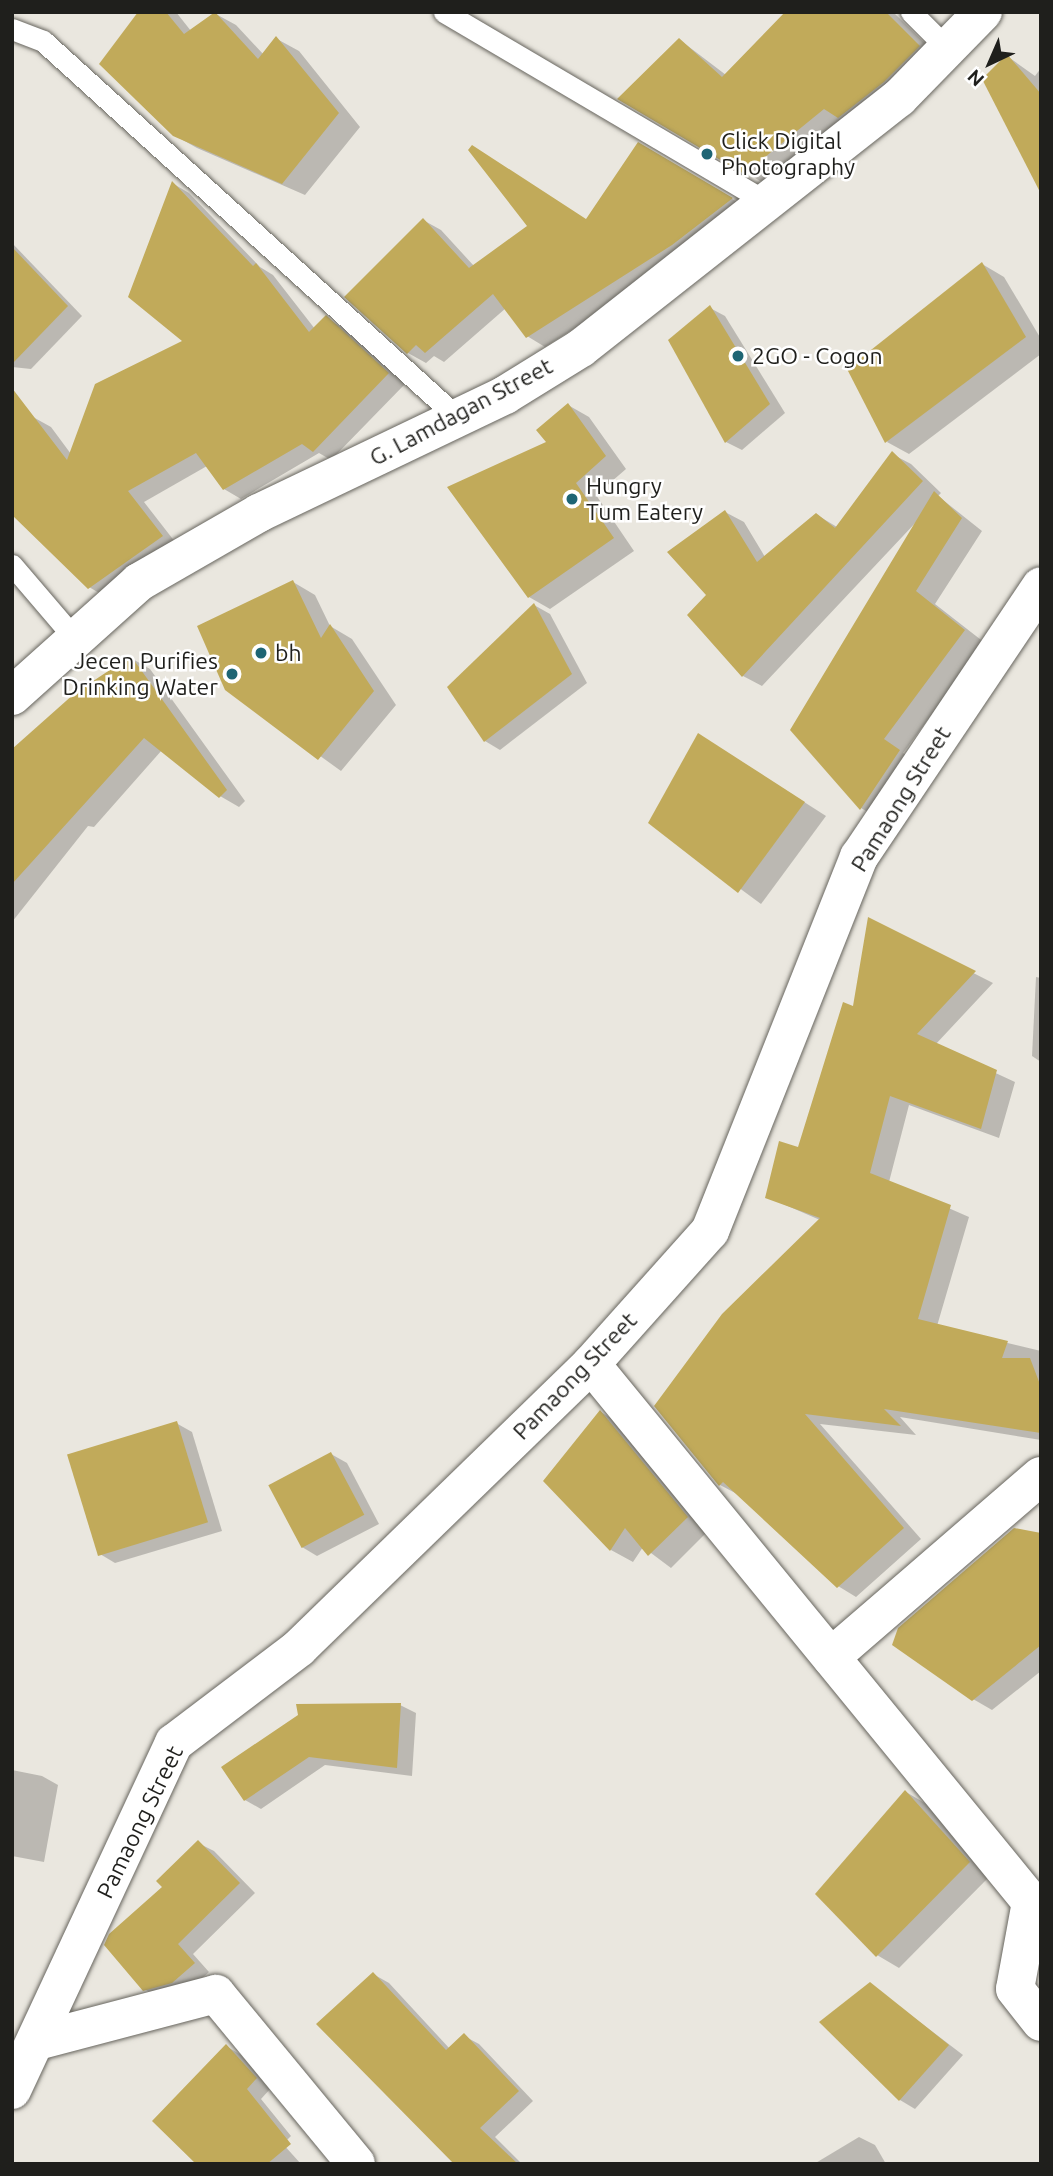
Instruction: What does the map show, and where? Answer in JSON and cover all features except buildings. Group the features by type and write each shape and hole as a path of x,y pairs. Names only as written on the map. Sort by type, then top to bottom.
{"street":[{"name":"G. Lamdagan Street","path":"12,696 139,582 259,513 458,418 581,348 899,98 983,12"},
{"name":"Pamaong Street","path":"12,2090 174,1743 299,1648 591,1364 710,1231 859,857 1041,586"},
{"path":"591,1364 1031,1902 1015,1989 1041,2022"},
{"path":"831,1657 1041,1476"},
{"path":"37,2041 216,1994 356,2164"}],"lane":[{"path":"444,12 768,203"},
{"path":"911,12 948,49"},
{"path":"12,29 43,41 458,418"},
{"path":"12,565 76,640"}],"place":[{"name":"Click Digital Photography","path":"707,154"},
{"name":"2GO - Cogon","path":"738,356"},
{"name":"Hungry Tum Eatery","path":"572,499"},
{"name":"bh","path":"261,653"},
{"name":"Jecen Purifies Drinking Water","path":"232,674"}]}
